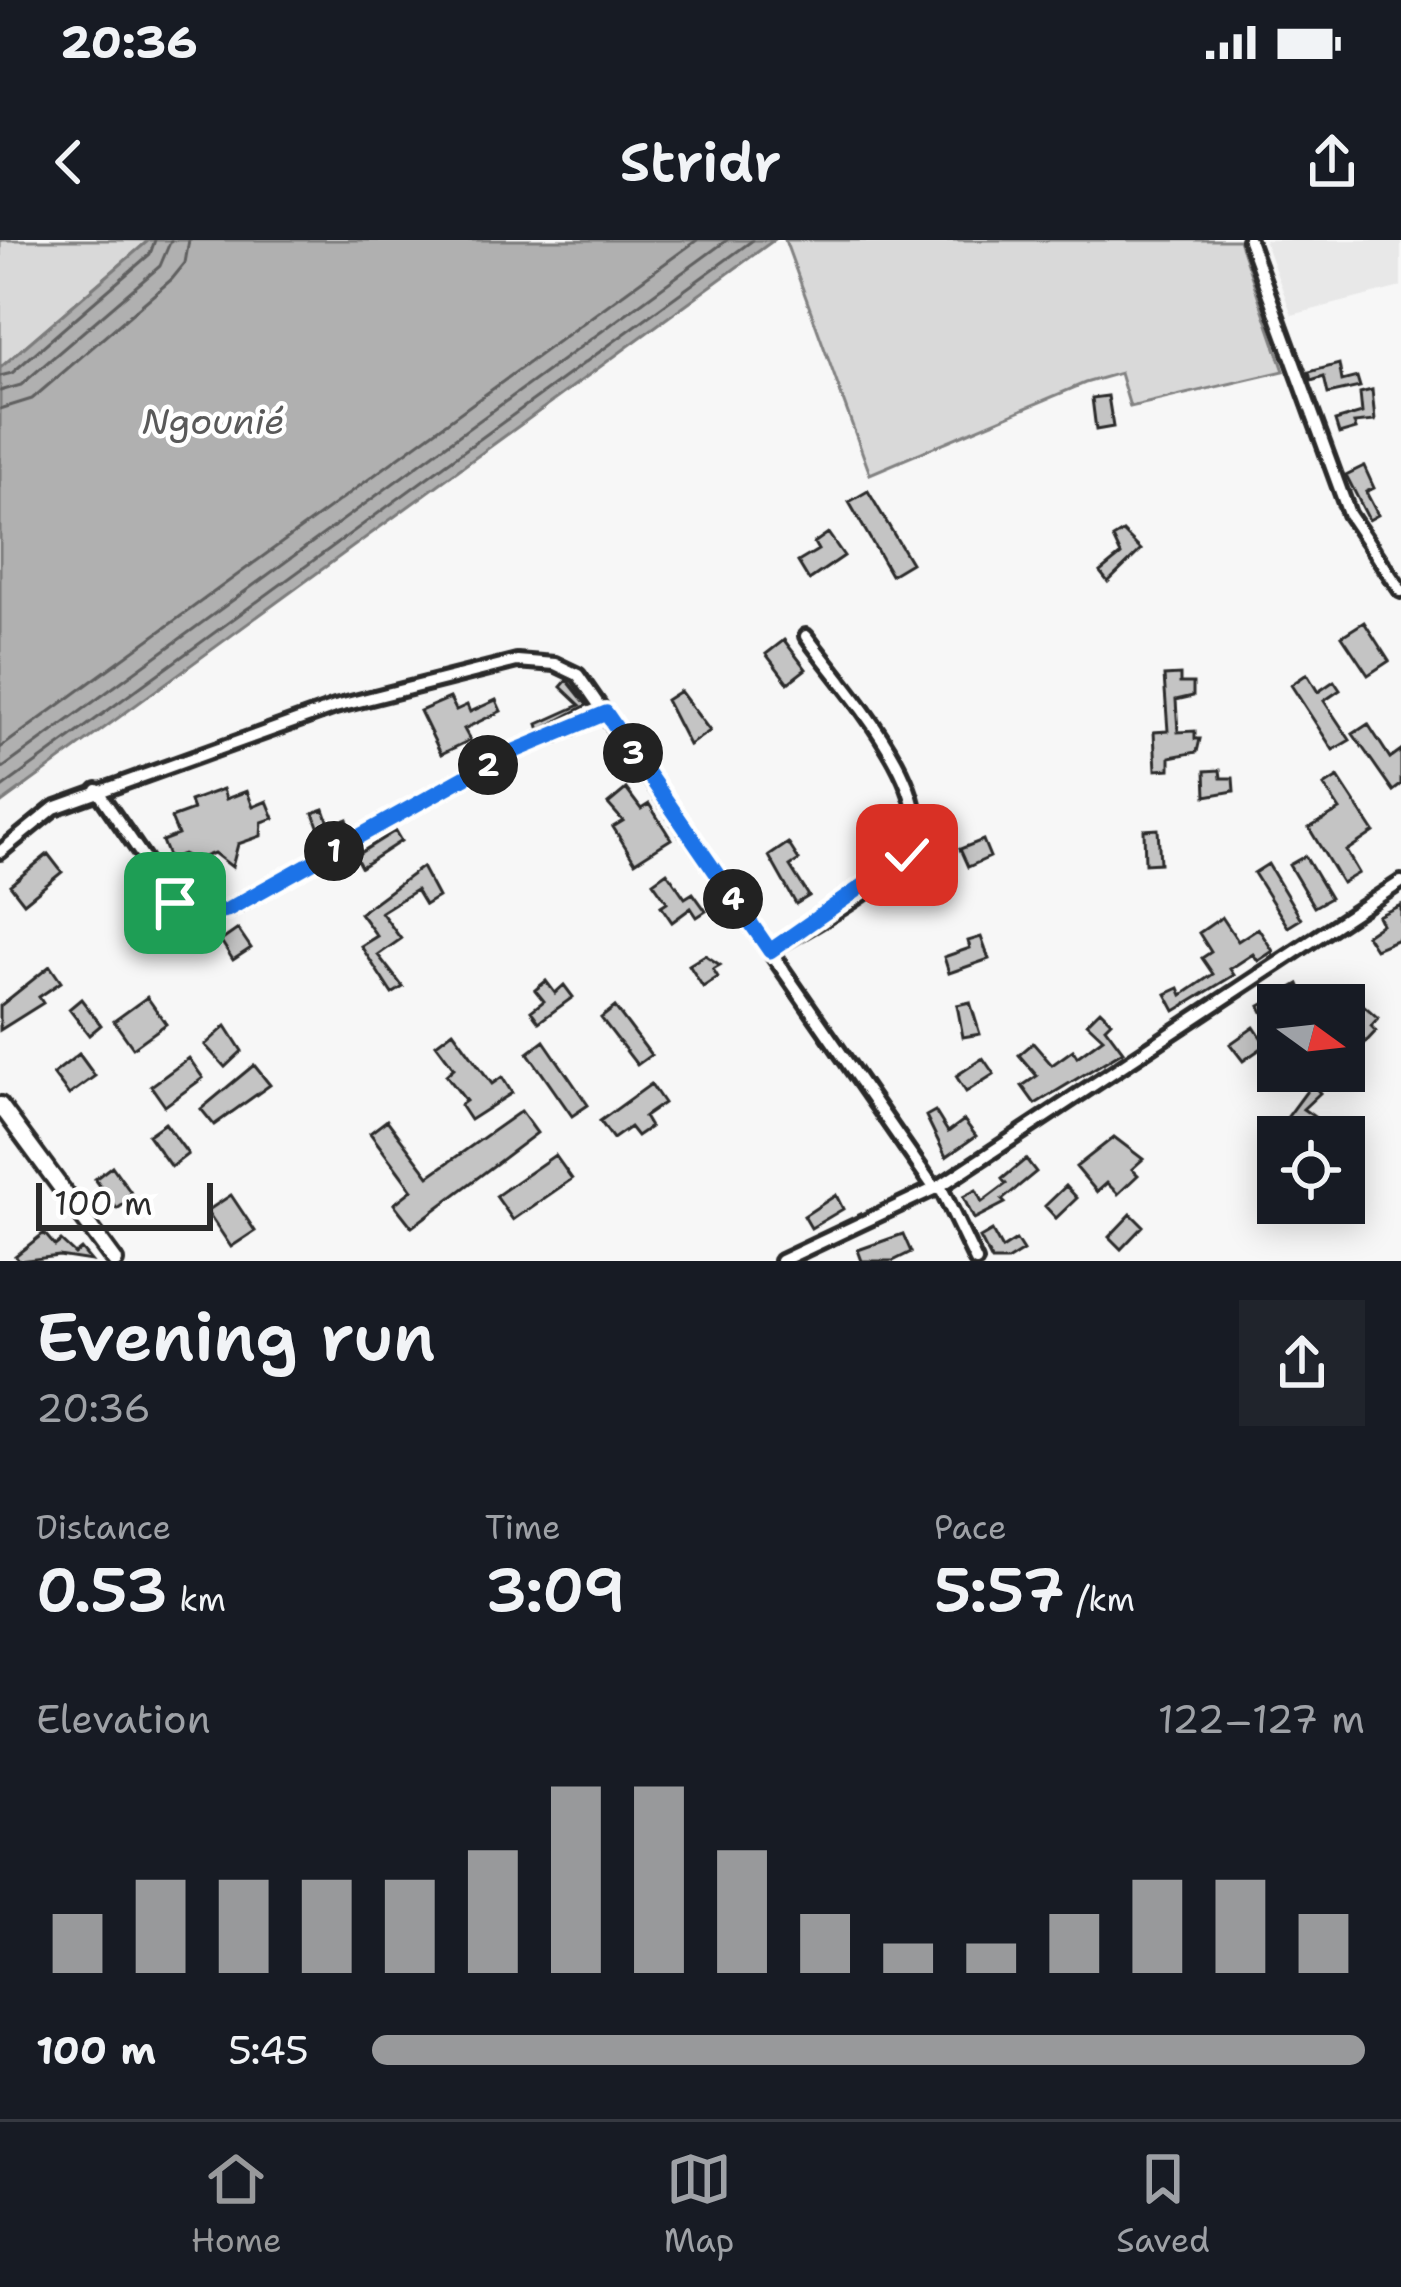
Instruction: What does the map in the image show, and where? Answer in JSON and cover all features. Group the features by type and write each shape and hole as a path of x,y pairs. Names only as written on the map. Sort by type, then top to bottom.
{"street":[{"path":"1249,240 1348,514 1401,591"},
{"path":"770,951 907,855 917,821 917,802 892,758 806,636"},
{"path":"0,852 54,808 335,707 517,661 556,664 578,675 606,713 938,1188 976,1261"},
{"path":"97,790 175,903 202,915 227,910 505,755 606,713"},
{"path":"781,1261 938,1188 1401,883"},
{"path":"0,1105 115,1261"},
{"path":"0,1134 13,1124"}],"shaded area":[{"path":"0,240 149,240 0,368"},
{"path":"785,240 1239,240 1284,371 1130,407 1120,373 1085,383 870,474"},
{"path":"1264,240 1401,240 1401,287 1292,315"}],"water":[{"name":"Ngounié","path":"149,240 774,240 0,804 0,368"}],"building":[{"path":"1339,364 1342,381 1357,377 1360,387 1328,394 1324,377 1311,381 1309,372"},
{"path":"1372,390 1375,421 1354,423 1356,429 1339,434 1335,421 1362,413 1360,393"},
{"path":"1108,396 1113,427 1096,430 1092,398"},
{"path":"1364,466 1374,488 1366,492 1378,515 1369,520 1346,475"},
{"path":"868,491 911,563 891,575 849,502"},
{"path":"1123,532 1141,550 1108,582 1100,572 1121,555 1113,538"},
{"path":"828,533 844,556 809,580 798,562 818,550 814,543"},
{"path":"1364,622 1389,661 1368,675 1342,636"},
{"path":"784,640 806,669 788,683 766,654"},
{"path":"1307,674 1318,692 1334,681 1340,690 1324,701 1350,740 1333,750 1291,685"},
{"path":"1180,675 1180,683 1193,683 1193,696 1176,700 1178,732 1195,731 1195,739 1200,739 1197,752 1170,757 1170,769 1156,770 1154,732 1168,731 1164,676"},
{"path":"567,680 587,705 540,730 538,724 580,705 561,687"},
{"path":"680,691 710,731 689,745 666,700"},
{"path":"450,698 456,710 467,705 470,712 496,700 501,711 464,729 470,740 441,754 420,711"},
{"path":"1368,724 1390,758 1401,750 1401,785 1393,791 1353,734"},
{"path":"1220,770 1221,778 1233,778 1234,791 1206,796 1205,771"},
{"path":"1338,777 1374,832 1346,851 1359,873 1342,883 1309,828 1340,810 1324,786"},
{"path":"223,789 226,799 247,791 253,807 267,801 274,818 262,822 261,836 238,844 232,867 214,853 196,860 183,854 169,859 162,841 178,835 171,818 193,810 190,801"},
{"path":"626,789 641,809 649,804 671,839 635,862 613,827 623,821 608,804"},
{"path":"324,809 330,826 347,819 350,828 324,842 313,813"},
{"path":"1158,829 1160,863 1145,864 1144,830"},
{"path":"395,831 401,841 361,867 355,856"},
{"path":"983,840 990,857 968,867 960,849"},
{"path":"788,843 799,860 790,866 809,896 796,904 769,856"},
{"path":"48,854 62,872 24,903 10,885"},
{"path":"1305,856 1330,898 1314,907 1289,865"},
{"path":"1268,864 1301,919 1288,927 1254,873"},
{"path":"422,867 438,897 425,905 416,890 381,912 401,939 378,955 403,987 392,994 361,946 377,936 360,913"},
{"path":"667,872 685,898 693,893 706,911 697,917 691,908 672,922 661,906 667,902 653,882"},
{"path":"1401,905 1401,938 1375,949 1366,935 1382,924 1378,916"},
{"path":"1222,917 1238,941 1258,928 1273,951 1258,961 1253,954 1230,969 1234,975 1175,1011 1166,994 1179,988 1182,995 1213,974 1202,958 1211,952 1199,933"},
{"path":"238,929 251,948 233,960 221,941"},
{"path":"981,937 989,959 949,973 944,957 970,948 968,941"},
{"path":"705,955 720,965 713,969 718,977 703,987 689,965"},
{"path":"50,966 61,982 39,997 43,1003 0,1030 0,1006"},
{"path":"546,981 555,993 564,985 573,997 539,1022 531,1011 544,1001 535,990"},
{"path":"147,997 166,1024 133,1048 114,1021"},
{"path":"81,999 101,1025 89,1035 69,1009"},
{"path":"970,1002 980,1034 963,1037 957,1005"},
{"path":"1365,1006 1378,1018 1371,1026 1376,1031 1365,1043"},
{"path":"615,1007 651,1055 637,1065 601,1018"},
{"path":"1100,1010 1111,1021 1105,1027 1123,1051 1035,1104 1022,1086 1037,1076 1019,1055 1033,1043 1052,1065 1073,1050 1077,1057 1103,1038 1087,1023"},
{"path":"226,1026 242,1051 225,1067 205,1045"},
{"path":"1254,1027 1257,1032 1257,1051 1243,1061 1230,1044"},
{"path":"453,1031 492,1084 502,1077 512,1093 470,1120 460,1105 466,1101 446,1075 454,1068 436,1044"},
{"path":"544,1041 588,1105 572,1116 528,1053"},
{"path":"79,1054 95,1076 69,1095 53,1074"},
{"path":"189,1058 203,1078 165,1106 151,1086"},
{"path":"983,1058 994,1074 966,1092 956,1076"},
{"path":"254,1065 270,1085 214,1125 201,1109"},
{"path":"651,1084 664,1103 644,1117 650,1127 637,1136 630,1127 613,1139 600,1121"},
{"path":"1306,1092 1320,1093 1303,1109 1313,1116 1288,1116"},
{"path":"521,1111 537,1133 412,1227 394,1204 412,1190 370,1133 387,1120 429,1176"},
{"path":"935,1111 948,1132 964,1120 976,1136 946,1157 926,1116"},
{"path":"165,1123 188,1154 171,1167 148,1135"},
{"path":"1114,1137 1143,1159 1132,1169 1138,1175 1118,1194 1107,1183 1097,1192 1076,1167"},
{"path":"555,1155 572,1179 513,1220 496,1196"},
{"path":"1026,1159 1036,1172 1002,1200 1005,1203 974,1219 963,1197 976,1190 982,1202 1006,1184 1002,1179"},
{"path":"112,1166 134,1197 117,1209 95,1179"},
{"path":"1066,1186 1077,1198 1056,1218 1045,1206"},
{"path":"231,1195 255,1231 231,1247 207,1211"},
{"path":"836,1195 843,1209 811,1228 804,1216"},
{"path":"1131,1214 1143,1226 1121,1249 1109,1237"},
{"path":"992,1231 1002,1249 1016,1240 1023,1251 1007,1261 992,1261 980,1238"},
{"path":"44,1233 55,1246 61,1241 75,1254 81,1249 91,1261 59,1256 19,1261 15,1256"},
{"path":"903,1234 911,1252 893,1261 862,1261 858,1250"}],"route":[{"path":"175,903 202,915 227,910 505,755 606,713 770,951 879,880 907,855"}]}
